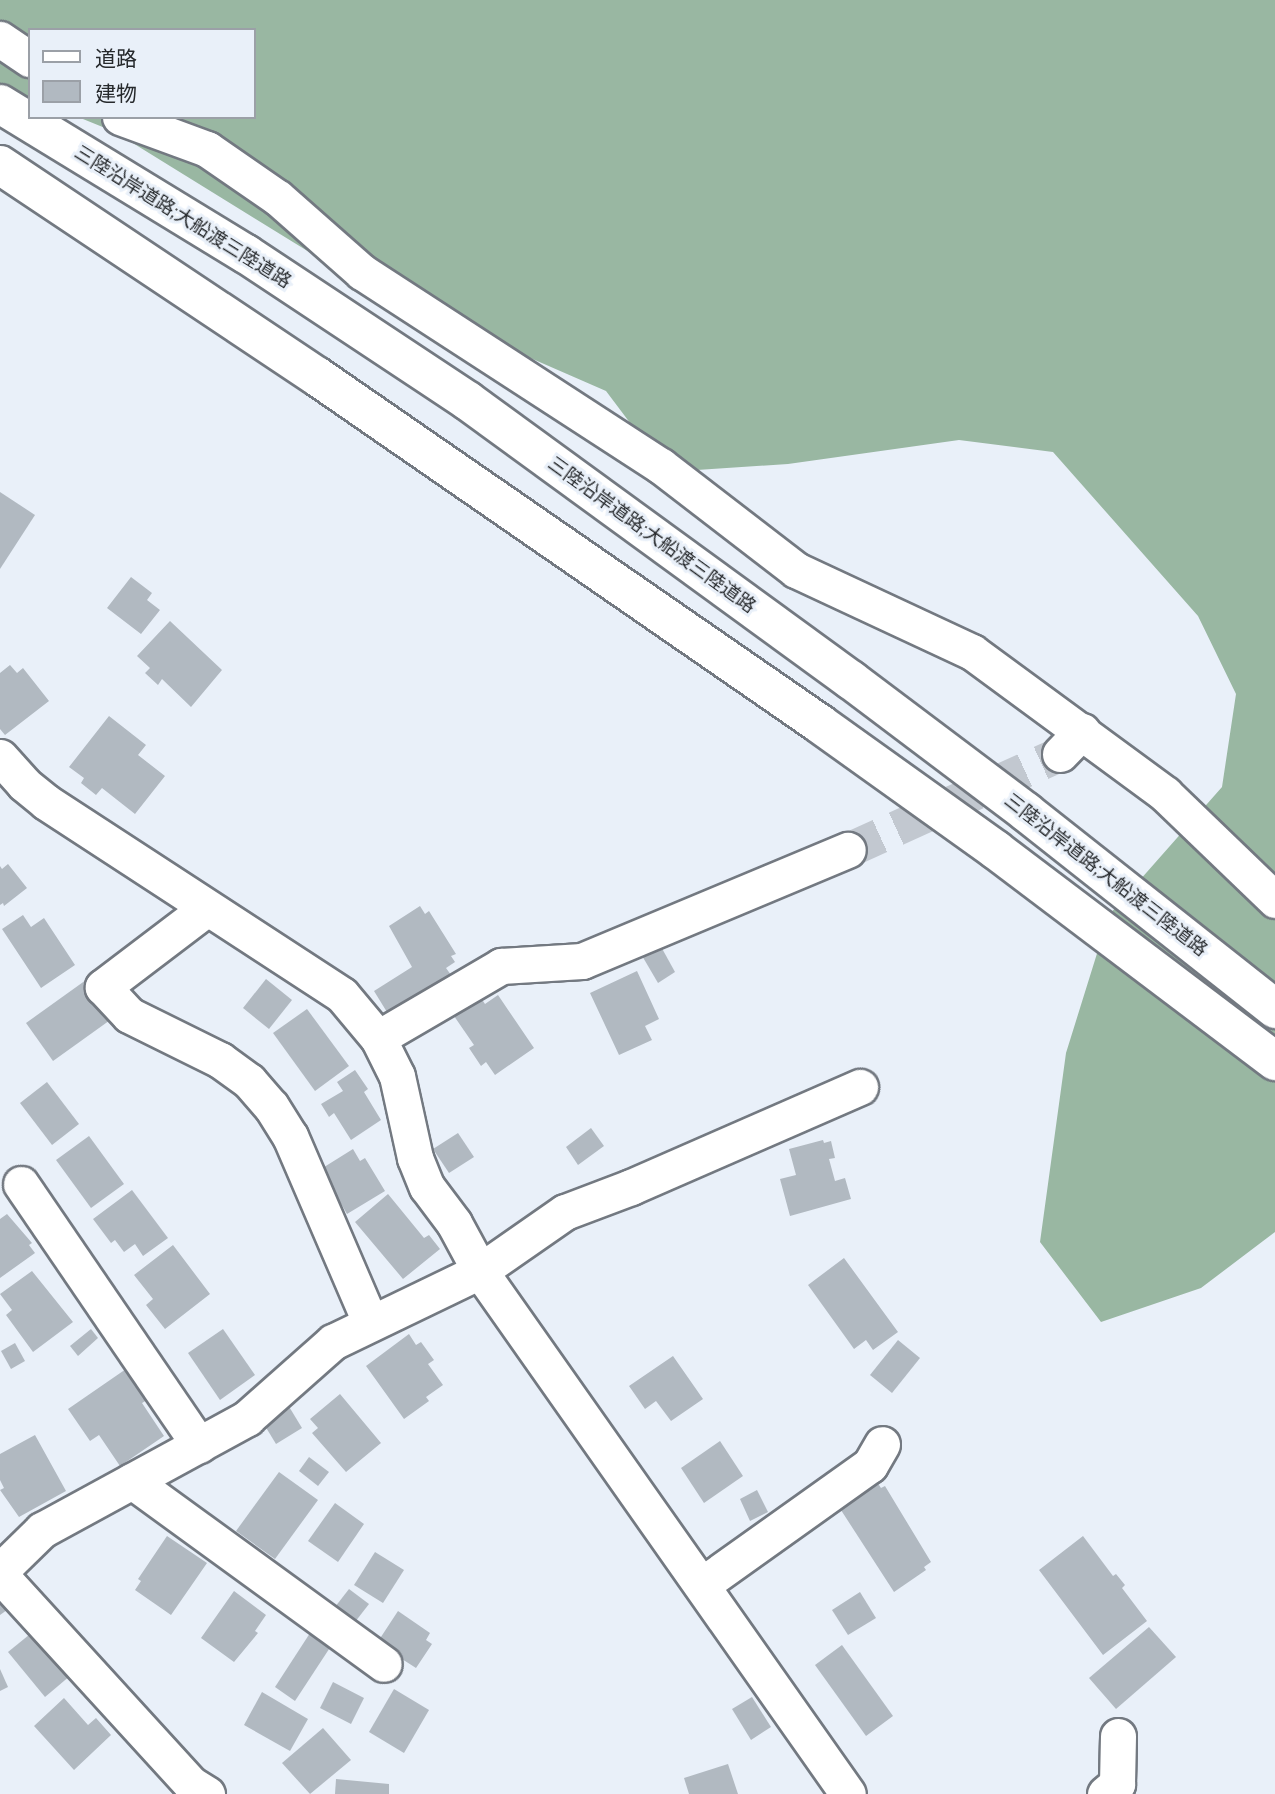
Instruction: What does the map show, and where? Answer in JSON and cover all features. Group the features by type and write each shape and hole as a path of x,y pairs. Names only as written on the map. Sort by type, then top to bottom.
{"highway":[{"name":"三陸沿岸道路;大船渡三陸道路","path":"0,104 246,254 468,401 851,680 1026,812 1275,1009"},
{"path":"0,165 318,377 809,716 996,850 1275,1061"}],"street":[{"path":"0,39 28,58"},
{"path":"125,119 207,149 278,198 362,272 661,466 796,570 972,652 1071,743 1166,794 1275,900"},
{"path":"0,757 24,784 46,802 342,995 378,1038 397,1076 415,1158 427,1187 454,1223 480,1271 703,1584 848,1794"},
{"path":"378,1038 501,966 582,961 848,850"},
{"path":"207,908 103,987 129,1015 220,1060 249,1081 271,1105 290,1136 370,1322"},
{"path":"207,1794 191,1784 0,1573 42,1530 247,1418 333,1342 480,1271 565,1212 631,1187 860,1087"},
{"path":"21,1184 200,1445"},
{"path":"703,1584 870,1465 882,1444"},
{"path":"132,1481 384,1664"},
{"path":"1105,1794 1117,1784 1118,1736"}],"green space":[{"path":"0,0 1275,0 1275,1232 1201,1288 1101,1322 1040,1242 1066,1053 1109,915 1222,787 1236,694 1198,616 1053,452 959,440 788,464 667,472 606,391 448,322 314,255 115,132 83,119 256,119 256,28 28,28 28,97 0,86"}],"building":[{"path":"0,492 35,515 0,569"},
{"path":"131,577 152,593 147,600 160,610 141,634 107,608"},
{"path":"170,621 222,670 191,707 162,679 158,685 145,673 150,668 137,656"},
{"path":"10,665 17,673 23,668 49,701 5,735 0,729 0,673"},
{"path":"109,716 146,745 138,755 165,776 135,814 102,788 96,795 81,783 84,778 69,767"},
{"path":"8,864 27,888 4,906 3,903 0,905 0,866 2,869"},
{"path":"420,906 425,914 429,911 456,954 451,956 455,962 446,968 451,975 390,1017 374,991 412,967 389,926"},
{"path":"23,915 31,927 44,918 75,965 41,988 2,929"},
{"path":"659,943 675,972 658,983 641,954"},
{"path":"637,971 659,1019 645,1026 652,1040 619,1055 590,993"},
{"path":"266,979 292,1000 269,1029 243,1008"},
{"path":"86,980 113,1018 53,1061 26,1023"},
{"path":"498,995 534,1048 495,1075 486,1062 481,1066 469,1048 474,1045 454,1016 481,998 485,1004"},
{"path":"307,1009 349,1066 315,1091 273,1033"},
{"path":"355,1070 368,1089 364,1092 381,1120 351,1140 334,1113 329,1117 321,1104 343,1091 337,1082"},
{"path":"47,1082 79,1124 52,1145 20,1103"},
{"path":"591,1128 604,1146 578,1165 566,1147"},
{"path":"458,1133 474,1157 449,1173 433,1149"},
{"path":"89,1136 124,1184 91,1208 56,1160"},
{"path":"823,1140 824,1143 831,1141 835,1158 829,1159 835,1181 845,1178 851,1199 790,1216 780,1179 796,1175 789,1149"},
{"path":"353,1149 360,1161 365,1158 385,1191 347,1214 321,1169"},
{"path":"132,1190 168,1238 143,1256 135,1244 124,1252 115,1240 111,1243 93,1219"},
{"path":"388,1194 424,1238 429,1235 440,1249 403,1279 355,1222"},
{"path":"7,1214 32,1243 29,1245 35,1253 0,1278 0,1219"},
{"path":"173,1245 210,1294 165,1329 146,1305 153,1299 134,1275"},
{"path":"844,1258 898,1332 873,1350 866,1340 854,1349 808,1285"},
{"path":"32,1271 73,1322 33,1352 6,1315 12,1310 0,1294"},
{"path":"91,1329 98,1338 78,1356 70,1346"},
{"path":"223,1329 255,1375 220,1400 188,1353"},
{"path":"409,1334 416,1345 421,1342 434,1360 428,1364 443,1385 426,1397 429,1401 404,1419 366,1366"},
{"path":"898,1340 920,1358 892,1393 870,1375"},
{"path":"15,1343 25,1361 11,1369 1,1351"},
{"path":"673,1356 703,1399 671,1421 656,1401 645,1409 629,1386"},
{"path":"126,1369 147,1400 142,1403 164,1436 120,1466 99,1435 90,1441 68,1409"},
{"path":"340,1394 381,1443 346,1472 312,1433 318,1428 310,1419"},
{"path":"285,1400 302,1428 276,1444 259,1416"},
{"path":"35,1435 66,1491 19,1517 0,1490 4,1488 0,1480 0,1454"},
{"path":"720,1441 743,1476 704,1503 681,1468"},
{"path":"309,1457 329,1472 318,1486 299,1471"},
{"path":"279,1472 318,1500 275,1559 236,1531"},
{"path":"877,1482 881,1488 885,1486 931,1562 924,1567 926,1570 894,1592 839,1507"},
{"path":"757,1490 768,1512 750,1521 740,1499"},
{"path":"335,1503 364,1524 338,1562 308,1541"},
{"path":"167,1536 207,1563 171,1615 135,1590 141,1581 138,1579"},
{"path":"1083,1536 1113,1576 1116,1574 1125,1585 1122,1588 1147,1621 1103,1655 1039,1570"},
{"path":"375,1552 404,1570 383,1603 354,1585"},
{"path":"0,1589 14,1605 0,1615"},
{"path":"349,1589 369,1604 355,1622 335,1607"},
{"path":"234,1591 266,1615 255,1631 258,1633 234,1662 201,1638"},
{"path":"860,1592 876,1618 848,1635 832,1610"},
{"path":"398,1611 430,1633 426,1640 432,1644 416,1668 377,1643"},
{"path":"40,1626 77,1670 45,1697 8,1652"},
{"path":"1149,1627 1176,1657 1116,1709 1089,1678"},
{"path":"312,1630 333,1643 295,1701 275,1687"},
{"path":"842,1645 893,1716 866,1736 815,1665"},
{"path":"0,1669 8,1687 0,1691"},
{"path":"333,1682 364,1698 351,1724 320,1708"},
{"path":"394,1689 429,1710 404,1753 369,1732"},
{"path":"262,1692 308,1719 290,1751 244,1725"},
{"path":"752,1697 771,1727 751,1740 732,1709"},
{"path":"64,1698 88,1725 96,1718 111,1735 74,1770 34,1726"},
{"path":"323,1728 351,1760 310,1794 282,1763"},
{"path":"728,1764 738,1794 689,1794 684,1778"},
{"path":"336,1779 389,1784 389,1794 335,1794"}],"tunnel":[{"path":"848,850 1060,754"}]}
